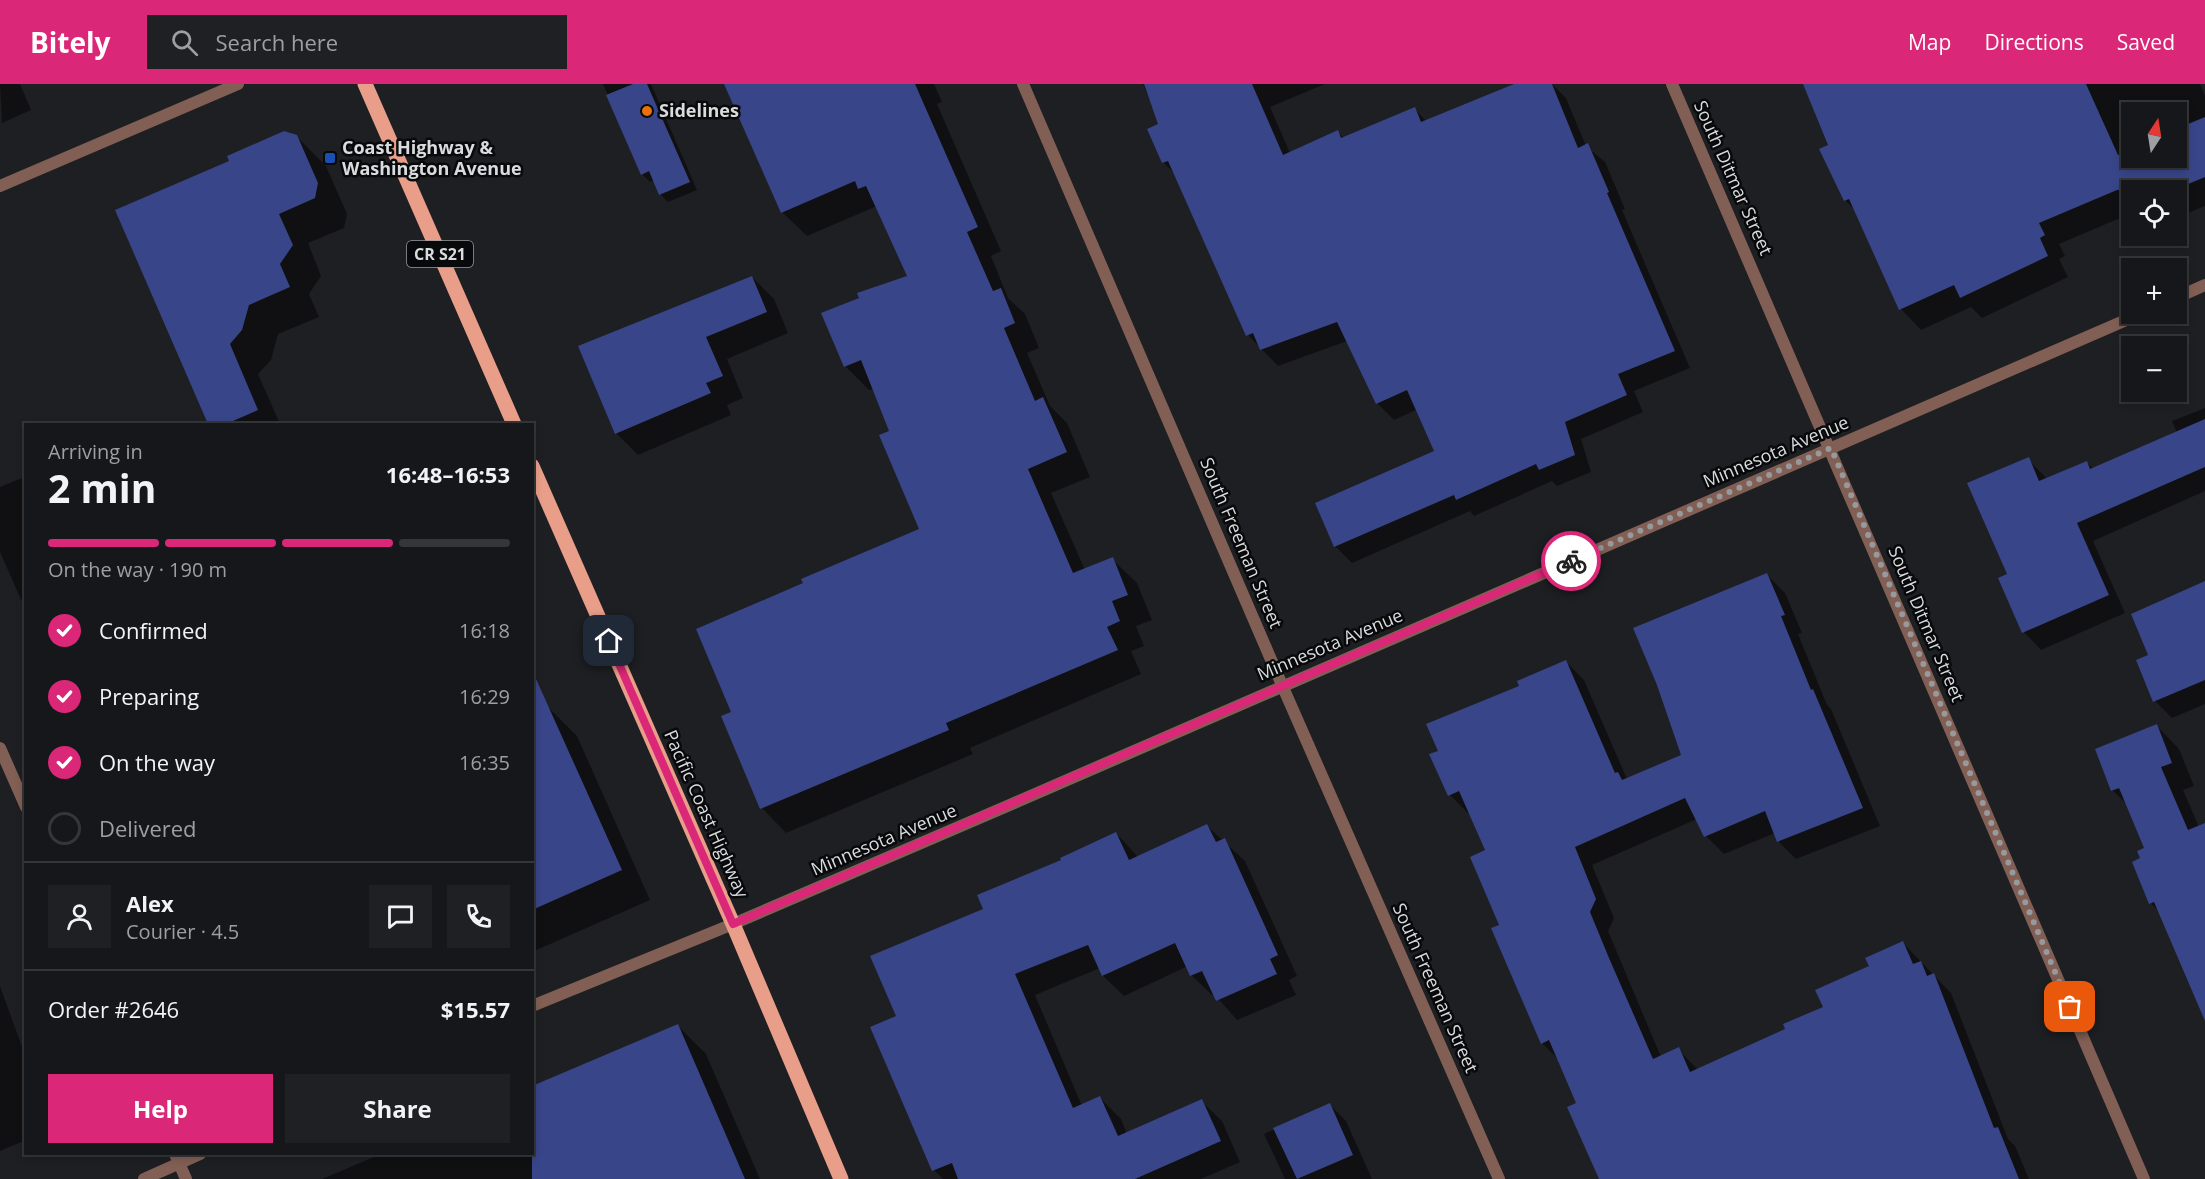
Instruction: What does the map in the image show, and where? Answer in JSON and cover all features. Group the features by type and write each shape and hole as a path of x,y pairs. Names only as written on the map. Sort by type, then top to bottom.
{"main road":[{"name":"CR S21","path":"365,84 514,423"},
{"name":"Pacific Coast Highway","path":"534,471 733,924 841,1179"}],"street":[{"path":"0,186 238,84"},
{"name":"South Freeman Street","path":"1023,84 1282,685 1500,1179"},
{"name":"South Ditmar Street","path":"1672,84 1831,448 2144,1179"},
{"path":"2187,293 2205,285"},
{"name":"Minnesota Avenue","path":"534,1005 733,924 2121,322"},
{"path":"0,748 24,802"},
{"path":"144,1179 178,1158 194,1155"},
{"path":"178,1158 186,1179"}],"building":[{"path":"633,84 647,84 690,182 659,195 649,171 641,175 606,95"},
{"path":"724,84 915,84 978,227 967,232 993,291 1001,288 1015,323 1004,328 1035,401 1043,397 1067,452 1028,469 1073,573 1113,557 1128,595 1112,601 1120,621 1107,627 1118,650 946,723 949,730 760,809 721,716 731,712 696,629 803,583 801,579 919,529 879,435 889,431 861,360 844,367 821,313 859,298 857,293 907,276 866,186 858,189 855,181 781,213"},
{"path":"1144,84 1252,84 1283,155 1338,130 1341,138 1415,107 1421,122 1514,84 1552,84 1578,148 1588,143 1675,351 1618,374 1627,395 1565,422 1575,455 1539,470 1536,464 1456,500 1454,495 1334,547 1315,503 1434,451 1407,390 1376,404 1337,322 1260,350 1253,333 1246,336 1168,161 1162,163 1147,129 1158,124"},
{"path":"1803,84 2086,84 2118,155 2121,154 2121,168 2187,168 2187,124 2205,117 2205,177 2187,185 2187,180 2121,180 2121,190 2039,223 2045,235 2040,238 2048,256 1960,298 1954,285 1899,310 1849,199 1844,201 1819,149 1828,145"},
{"path":"284,131 297,135 318,183 315,198 279,214 293,245 280,264 290,287 249,305 242,330 230,344 258,410 228,423 208,423 115,210 229,161 227,156"},
{"path":"752,276 767,312 706,337 723,376 706,383 711,393 615,434 578,346"},
{"path":"2205,419 2205,467 2077,523 2109,595 2022,633 1998,578 2007,574 1967,483 2029,457 2039,481 2087,461 2090,469"},
{"path":"1767,573 1785,615 1781,616 1811,690 1813,689 1863,808 1777,842 1765,811 1704,837 1685,798 1575,847 1596,899 1590,912 1609,958 1653,1059 1679,1047 1690,1072 1785,1029 1783,1024 1823,1007 1815,990 1869,966 1865,958 1903,941 1913,964 1921,961 1927,976 1934,973 1994,1128 1998,1127 2019,1179 1599,1179 1567,1107 1576,1103 1549,1040 1541,1044 1491,928 1499,925 1470,857 1485,850 1459,791 1448,796 1429,754 1438,751 1426,724 1519,686 1517,681 1566,660 1615,773 1618,772 1622,780 1681,755 1657,685 1633,628"},
{"path":"2205,581 2205,680 2153,702 2136,660 2148,655 2131,614"},
{"path":"534,674 622,870 534,909"},
{"path":"2157,724 2172,763 2161,767 2188,830 2205,823 2205,1021 2154,902 2149,904 2132,862 2140,858 2137,851 2144,848 2119,788 2111,791 2095,749"},
{"path":"1207,824 1216,842 1225,838 1278,955 1270,959 1277,974 1216,1001 1202,971 1190,976 1175,943 1102,976 1088,945 1015,974 1073,1108 1100,1096 1118,1136 1202,1099 1221,1141 1135,1179 958,1179 952,1163 932,1171 870,1027 896,1016 870,956 983,909 977,895 1061,860 1060,858 1116,832 1129,860"},
{"path":"678,1024 745,1179 532,1179 534,1085"},
{"path":"1330,1103 1353,1155 1297,1179 1273,1128"}],"way so far":[{"path":"1571,561 1831,448 2070,1007"}],"place":[{"name":"Sidelines","path":"647,111"},
{"name":"Coast Highway & Washington Avenue","path":"330,158"}],"route":[{"path":"609,641 733,924 1571,561"}]}
